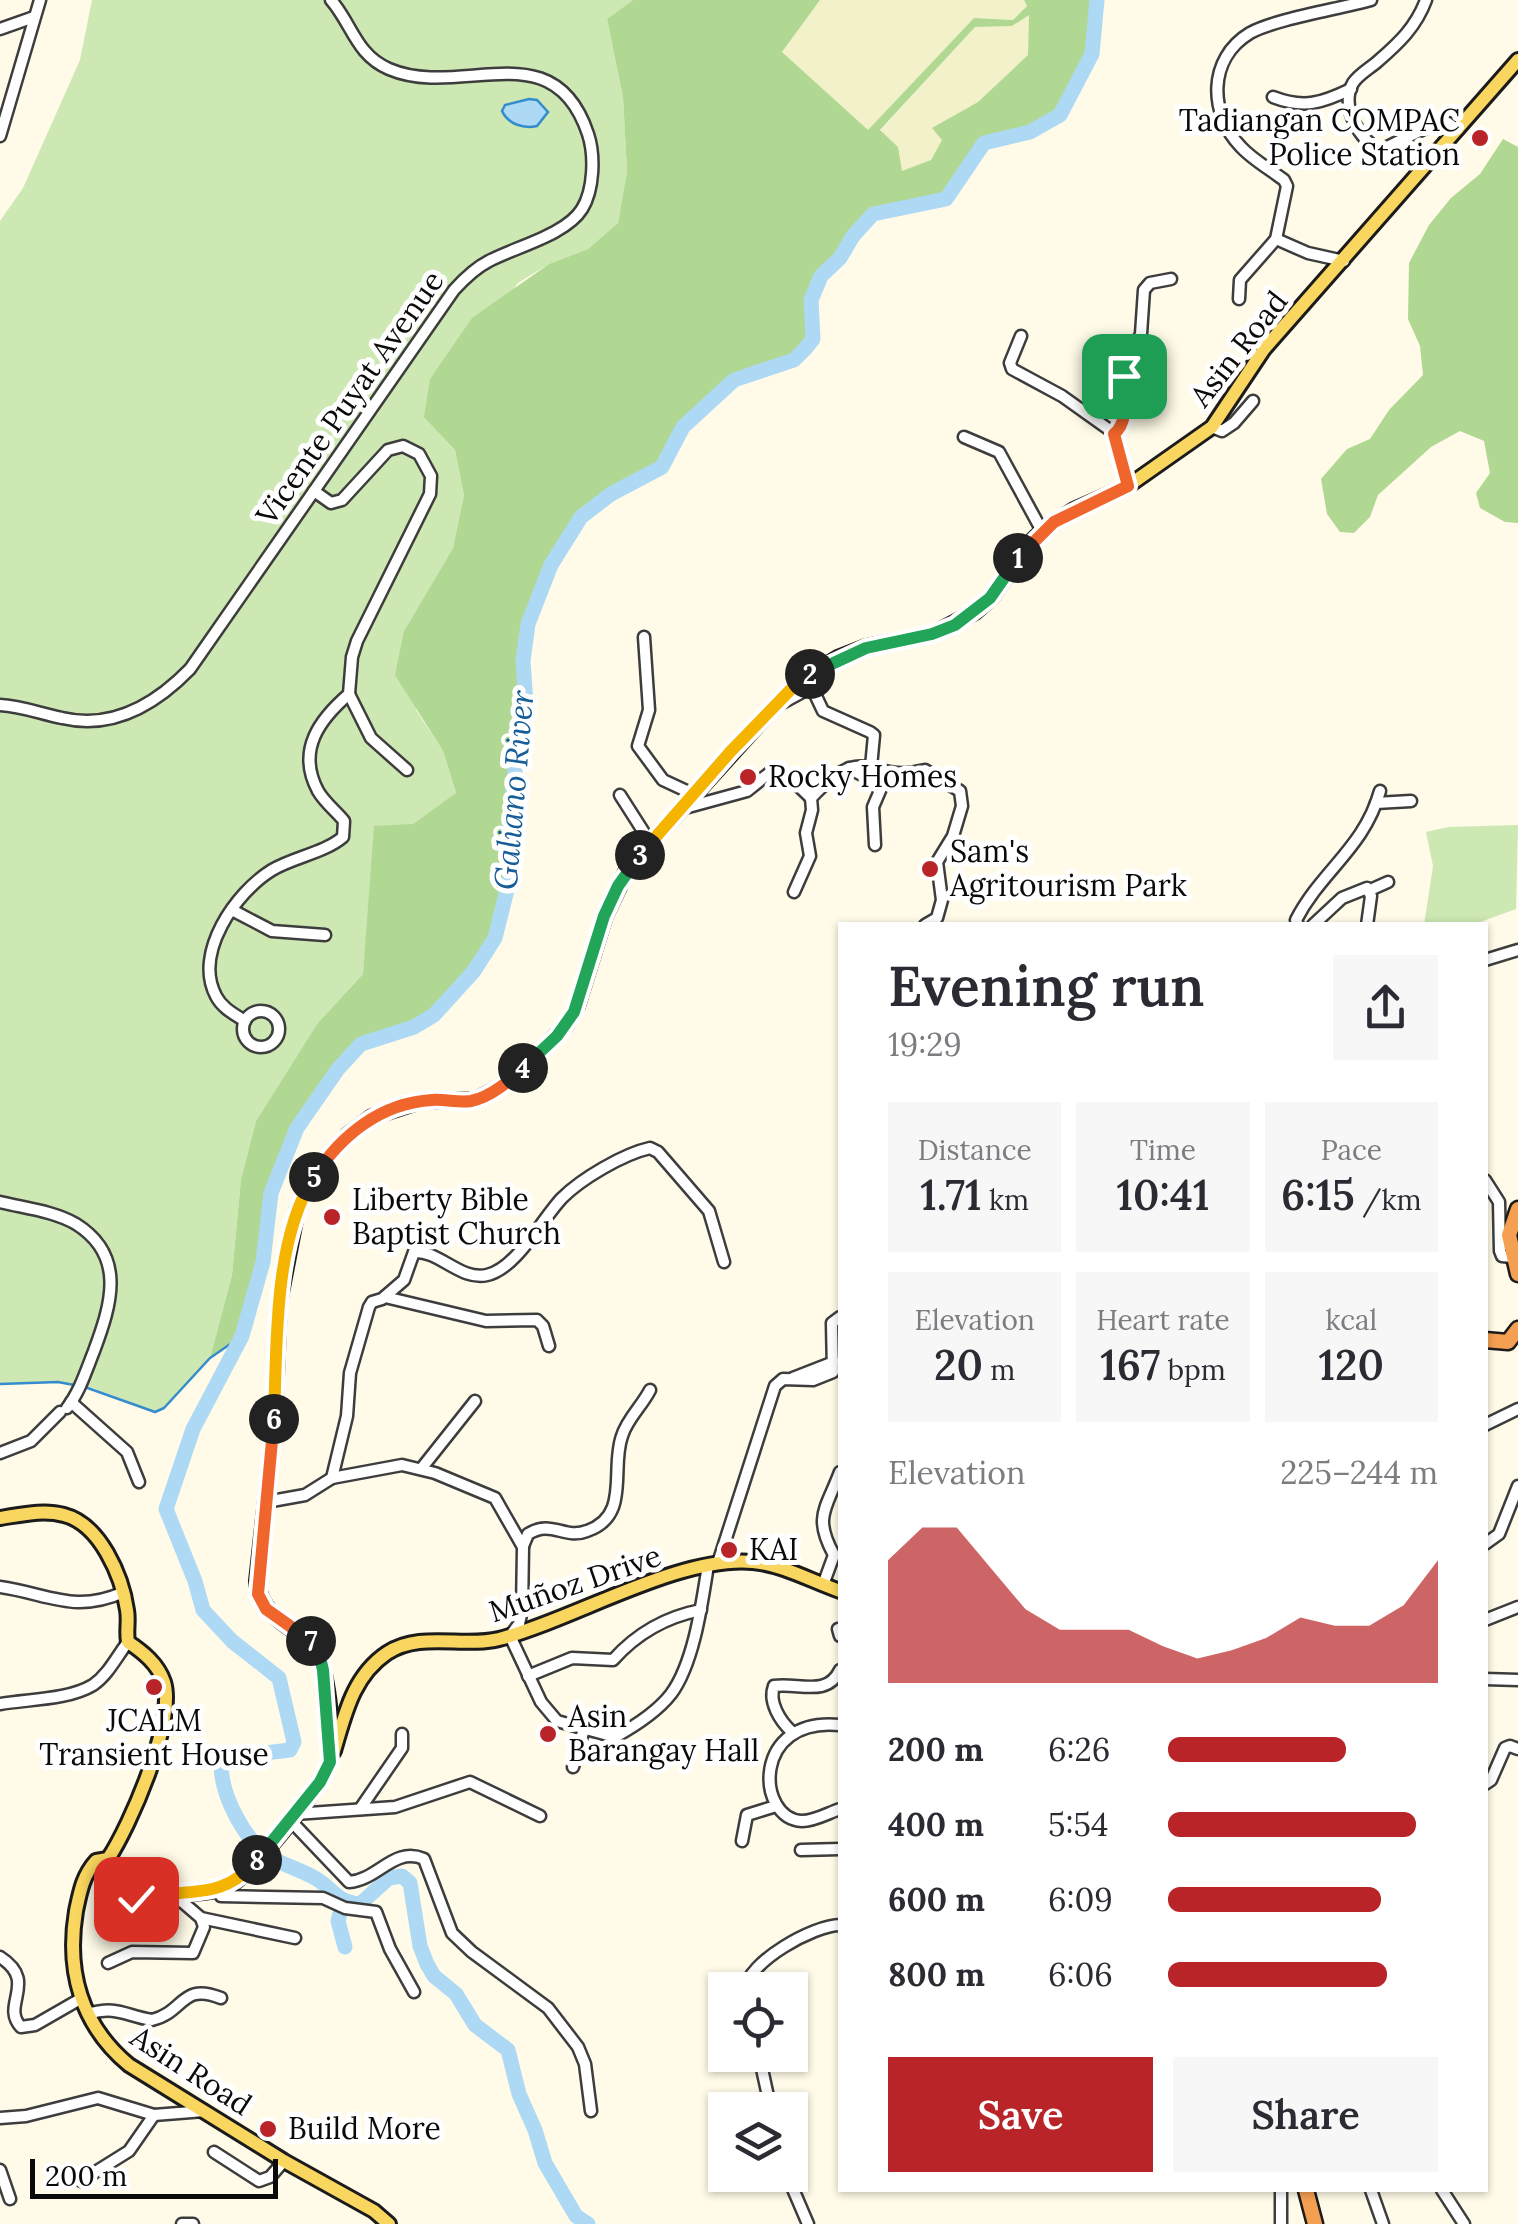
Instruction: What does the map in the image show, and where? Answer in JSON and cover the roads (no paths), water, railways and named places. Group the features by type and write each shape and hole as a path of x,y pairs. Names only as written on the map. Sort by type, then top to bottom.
{"highway":[{"path":"1518,1209 1510,1224 1512,1258 1518,1274"},
{"path":"1488,1340 1508,1342 1518,1329"},
{"path":"1307,2192 1315,2224"}],"main road":[{"name":"Asin Road","path":"330,1762 328,1706 315,1644 277,1618 258,1594 274,1428 279,1304 297,1210 310,1182 348,1135 372,1117 420,1101 470,1101 514,1076 548,1044 577,1006 604,916 618,886 650,842 798,682 838,658 884,643 932,634 976,612 1042,531 1074,510 1128,486 1212,427 1264,349 1516,64"},
{"path":"0,1518 42,1512 66,1515 89,1530 124,1592 128,1642 151,1660 160,1673 167,1698 141,1794 108,1859 106,1893 112,1900 217,1890 238,1880 289,1822 320,1782 330,1762"},
{"name":"Muñoz Drive","path":"330,1762 352,1694 375,1662 388,1652 411,1644 488,1642 713,1564 768,1565 838,1590"},
{"name":"Asin Road","path":"108,1859 92,1864 82,1881 72,1937 72,1962 82,1998 107,2046 129,2065 284,2161 374,2211 388,2224"}],"street":[{"path":"0,136 40,0"},
{"name":"Vicente Puyat Avenue","path":"0,705 80,721 103,721 154,700 190,669 442,306 470,273 568,224 581,212 590,182 591,142 572,99 554,84 522,74 439,76 395,72 366,53 331,0"},
{"path":"1239,299 1240,280 1276,239 1287,186 1242,148 1228,130 1219,114 1216,95 1220,70 1231,49 1250,34 1270,25 1370,0"},
{"path":"1273,98 1289,104 1316,104 1351,89 1358,78 1406,36 1426,0"},
{"path":"0,29 34,17"},
{"path":"1351,89 1354,123 1374,148 1386,150 1438,122 1458,130"},
{"path":"1276,239 1319,257 1344,260"},
{"path":"1114,434 1124,420 1125,368 1141,334 1144,290 1150,283 1171,279"},
{"path":"1022,336 1010,362 1012,369 1062,396 1114,434 1128,486"},
{"path":"1212,427 1222,431 1230,427 1253,401"},
{"path":"964,438 999,452 1042,531"},
{"path":"314,491 331,502 342,500 396,446 418,454 431,476 428,503 352,657 350,694 370,738 407,770"},
{"path":"644,637 648,716 638,746 664,780 693,794"},
{"path":"773,708 808,689 814,692 823,711 874,735 871,767"},
{"path":"245,1021 222,1005 214,994 209,971 217,938 248,889 269,872 343,837 344,822 318,791 310,764 319,724 350,694"},
{"path":"811,798 830,778 860,764 906,776 925,770 962,794 953,836 937,862 940,910 934,922"},
{"path":"848,767 882,786 873,806 876,845"},
{"path":"680,809 747,791 773,770 786,774 811,798 812,810 806,832 810,856 794,892"},
{"path":"620,795 650,842"},
{"path":"1297,922 1311,892 1361,837 1378,797 1411,802"},
{"path":"1316,922 1342,898 1388,882"},
{"path":"1367,922 1370,890"},
{"path":"232,910 272,931 325,935"},
{"path":"1488,959 1518,950"},
{"path":"332,1478 348,1416 350,1373 368,1307 404,1280 410,1258 418,1251 474,1276 499,1270 566,1194 609,1164 646,1149 658,1152 699,1196 724,1262"},
{"path":"1488,1185 1498,1202 1500,1252 1512,1258"},
{"path":"0,1202 76,1224 100,1249 110,1270 111,1300 85,1374 69,1404 31,1441 0,1453"},
{"path":"385,1297 486,1321 537,1320 549,1346"},
{"path":"650,1390 622,1436 615,1506 605,1521 586,1532 569,1534 548,1526 526,1537 522,1610 510,1636 541,1702 557,1722 615,1737 662,1704 676,1686 771,1396 784,1379 822,1378 833,1372 832,1323 838,1318"},
{"path":"420,1469 475,1401"},
{"path":"69,1404 128,1452 139,1482"},
{"path":"1488,1424 1518,1408"},
{"path":"266,1502 304,1495 320,1489 332,1478 402,1465 495,1498 523,1547"},
{"path":"823,1585 834,1555 822,1532 822,1518 838,1477"},
{"path":"1488,1542 1499,1534 1518,1486"},
{"path":"0,1586 75,1604 97,1602 124,1592"},
{"path":"1488,1619 1518,1608"},
{"path":"528,1676 572,1658 613,1660 636,1636 674,1617 701,1610"},
{"path":"0,1704 76,1692 93,1684 128,1642"},
{"path":"792,1732 776,1709 774,1686 826,1686 838,1677"},
{"path":"1488,1680 1518,1680"},
{"path":"838,1726 792,1732 772,1760 770,1780 776,1806 794,1820 838,1810"},
{"path":"573,1767 584,1729"},
{"path":"360,1810 402,1748 402,1734"},
{"path":"1488,1782 1505,1748 1518,1749"},
{"path":"289,1822 410,1804 470,1782 540,1816"},
{"path":"742,1842 747,1815 776,1806"},
{"path":"289,1822 350,1882 370,1877 394,1858 424,1859 452,1933 548,2008 570,2036 585,2064 591,2110"},
{"path":"801,1850 838,1849"},
{"path":"217,1890 221,1896 323,1898 340,1906 370,1909 379,1915 390,1949 414,1992"},
{"path":"174,1894 200,1918 294,1938"},
{"path":"108,1963 137,1952 191,1955 202,1934 200,1918"},
{"path":"754,1972 810,1932 838,1926"},
{"path":"0,1957 16,1968 12,2012 21,2027 35,2024 82,1998"},
{"path":"88,2014 122,2010 152,2020 171,2013 191,1993 205,1992 221,1998"},
{"path":"0,2118 106,2098 154,2115 204,2110"},
{"path":"81,2181 129,2151 154,2115"},
{"path":"214,2152 259,2181 270,2177 284,2161"},
{"path":"0,2170 10,2199"},
{"path":"794,2192 808,2224"},
{"path":"1281,2192 1281,2224"},
{"path":"1373,2192 1384,2224"},
{"path":"1443,2192 1464,2224"},
{"path":"182,2224 193,2224"}],"water":[{"path":"537,100 548,112 537,126 516,124 502,111 505,105"}],"waterway":[{"name":"Galiano River","path":"588,2224 576,2216 545,2163 519,2094 508,2050 475,2025 456,1994 434,1976 427,1964 420,1946 410,1883 402,1876 389,1878 360,1904 345,1900 315,1878 262,1851 244,1830 226,1791 221,1766 248,1755 290,1750 294,1742 279,1678 232,1641 203,1610 166,1509 193,1429 242,1336 263,1262 271,1193 297,1128 338,1069 361,1044 414,1027 434,1015 474,971 495,938 512,870 509,824 526,703 523,661 528,624 551,565 581,517 611,494 662,467 683,427 734,380 794,360 805,349 813,339 811,300 821,276 873,214 946,199 984,143 1030,132 1060,115 1092,54 1097,0"},
{"path":"82,1386 155,1412 164,1408 210,1358 242,1336"},
{"path":"0,1384 74,1385"},
{"path":"343,1902 338,1921 345,1947"}],"place":[{"name":"Tadiangan COMPAC Police Station","path":"1480,138"},
{"name":"Rocky Homes","path":"748,777"},
{"name":"Sam's Agritourism Park","path":"930,869"},
{"name":"Liberty Bible Baptist Church","path":"332,1217"},
{"name":"KAI","path":"729,1550"},
{"name":"JCALM Transient House","path":"154,1687"},
{"name":"Asin Barangay Hall","path":"548,1734"},
{"name":"Build More","path":"268,2129"}]}
